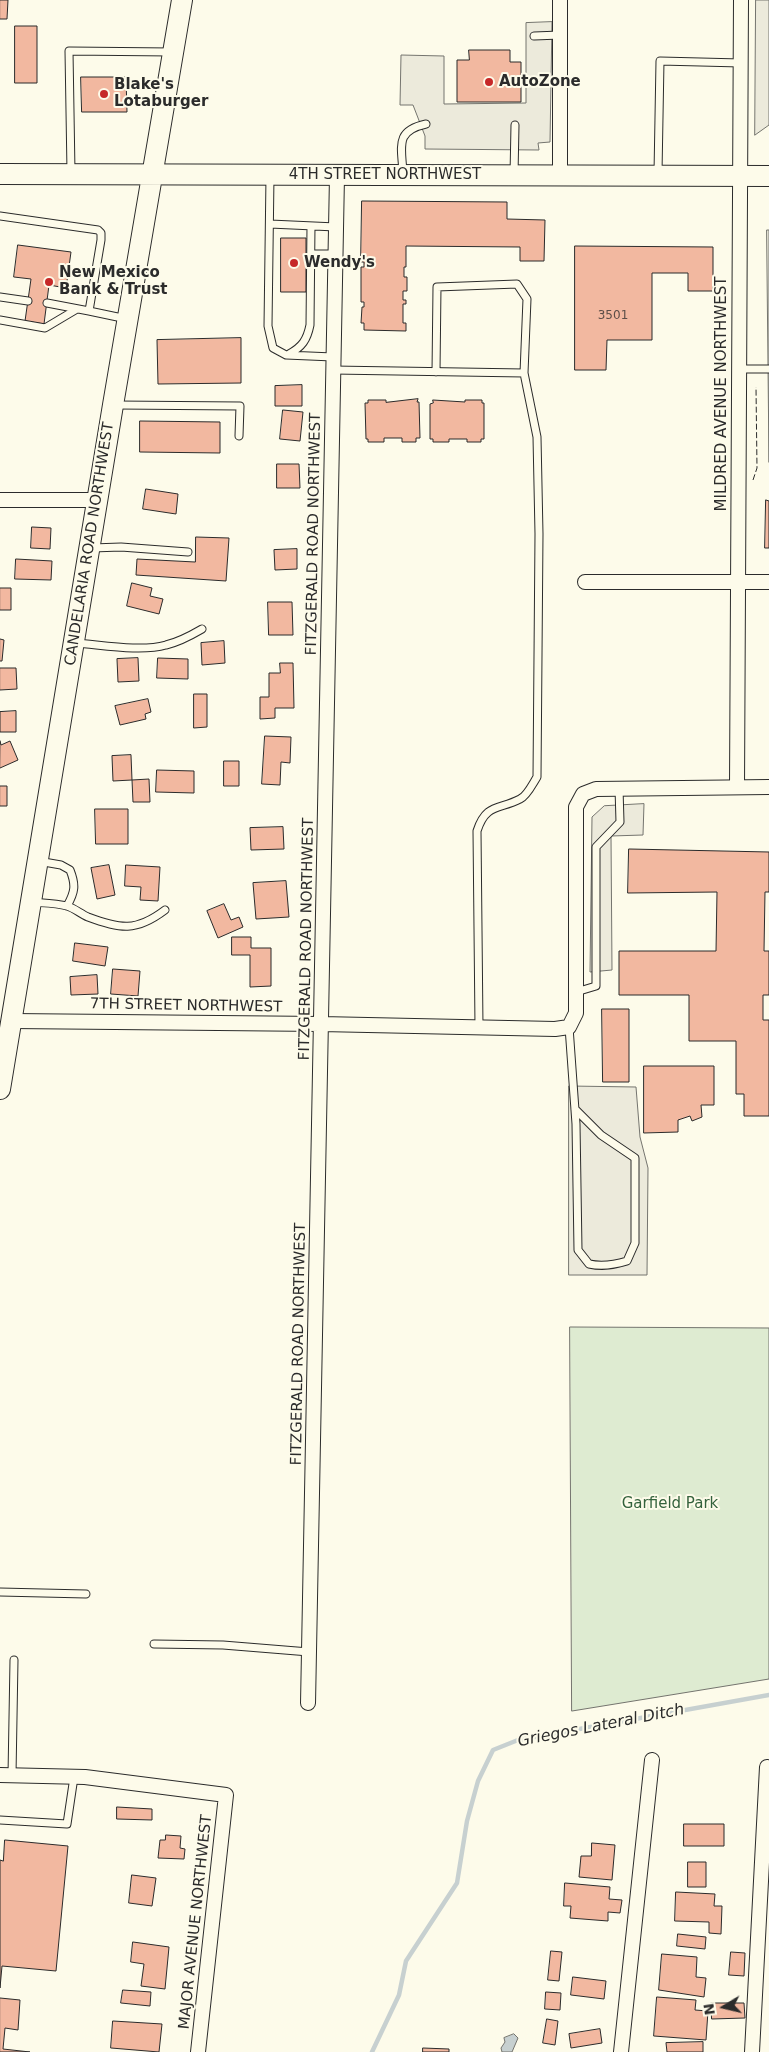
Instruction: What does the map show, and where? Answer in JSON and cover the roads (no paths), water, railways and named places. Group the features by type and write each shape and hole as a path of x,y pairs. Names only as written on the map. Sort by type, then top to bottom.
{"main road":[{"name":"CANDELARIA ROAD NORTHWEST","path":"0,1089 182,0"},
{"name":"4TH STREET NORTHWEST","path":"0,174 769,176"}],"street":[{"path":"560,0 560,175"},
{"name":"MILDRED AVENUE NORTHWEST","path":"737,787 741,0"},
{"name":"FITZGERALD ROAD NORTHWEST","path":"308,1703 337,176"},
{"path":"0,500 97,500"},
{"path":"585,582 769,582"},
{"path":"569,1027 576,1013 576,807 583,794 596,788 769,787"},
{"name":"7TH STREET NORTHWEST","path":"12,1021 322,1024 555,1030 569,1027"},
{"path":"621,2052 652,1760"},
{"path":"752,2052 767,1767"},
{"path":"6,1775 74,1777"},
{"name":"MAJOR AVENUE NORTHWEST","path":"74,1777 226,1795 198,2052"}],"lane":[{"path":"534,36 560,36"},
{"path":"71,174 68,51 173,52"},
{"path":"658,176 660,61 740,63"},
{"path":"403,175 402,141 405,133 412,127 426,124"},
{"path":"514,175 515,125"},
{"path":"270,175 268,326 273,348 286,355 333,363 436,372 524,373"},
{"path":"0,216 92,227 101,233 89,311"},
{"path":"270,224 336,227"},
{"path":"286,355 300,349 307,338 310,325 311,226"},
{"path":"311,254 335,254"},
{"path":"436,372 437,287 517,284 527,299 524,373 536,437 539,534 537,777 522,799 497,807 482,817 477,831 479,1027"},
{"path":"0,297 28,301"},
{"path":"46,304 128,319"},
{"path":"0,320 45,328 77,309"},
{"path":"738,369 769,369"},
{"path":"113,405 240,406 239,436"},
{"path":"89,548 121,547 188,552"},
{"path":"74,643 143,647 165,646 182,640 202,629"},
{"path":"576,992 596,986 596,847 620,822 619,788"},
{"path":"38,860 61,865 70,870 75,886 74,895 67,906"},
{"path":"31,902 67,906 87,916 118,926 138,926 152,920 165,910"},
{"path":"569,1027 579,1193 578,1250 589,1264 602,1266 616,1265 628,1261 635,1243 635,1158 601,1135 575,1109"},
{"path":"0,1592 86,1594"},
{"path":"154,1644 223,1645 309,1652"},
{"path":"6,1775 14,1660"},
{"path":"0,1820 67,1824 74,1777"}],"waterway":[{"name":"Griegos Lateral Ditch","path":"372,2052 399,1995 406,1961 457,1883 467,1821 478,1781 493,1750 518,1740 769,1695"}],"place":[{"name":"AutoZone","path":"489,82"},
{"name":"Blake's Lotaburger","path":"104,94"},
{"name":"Wendy's","path":"294,263"},
{"name":"New Mexico Bank & Trust","path":"49,282"}],"park label":[{"name":"Garfield Park","path":"670,1504"}]}
